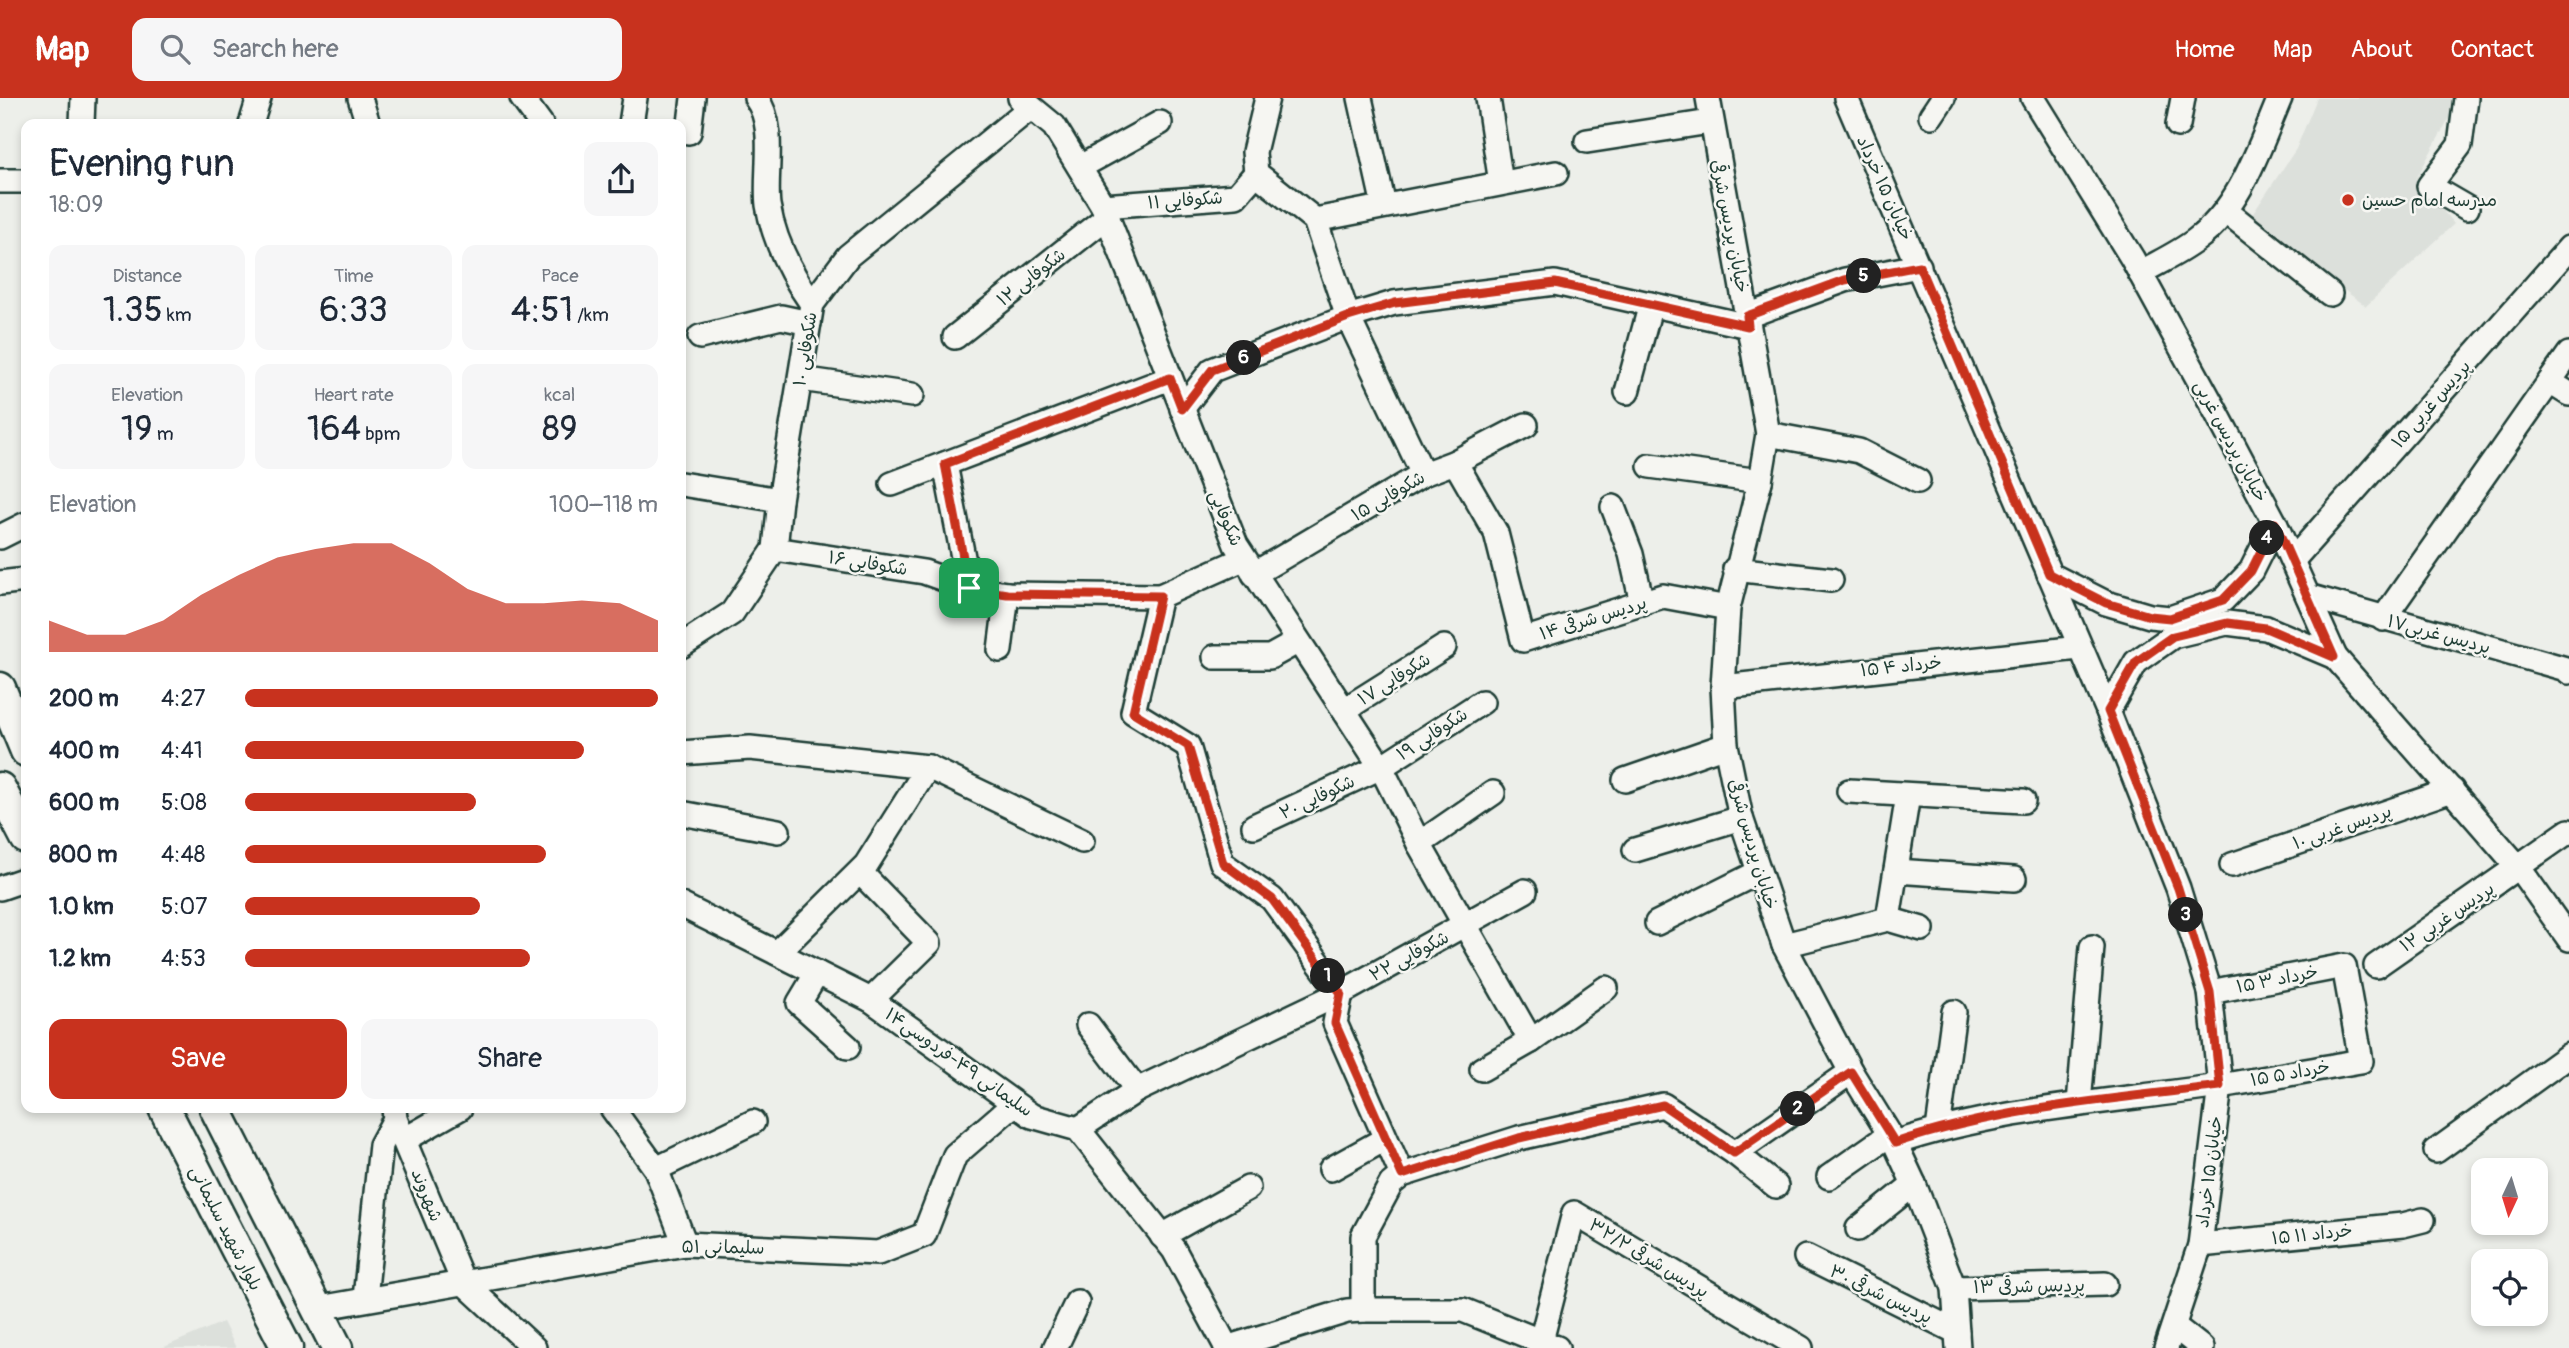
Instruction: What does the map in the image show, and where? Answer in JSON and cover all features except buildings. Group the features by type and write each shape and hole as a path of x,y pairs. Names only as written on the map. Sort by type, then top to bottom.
{"main road":[{"path":"0,688 21,739"},
{"path":"0,788 21,828"},
{"name":"بلوار شهید سلیمانی","path":"167,1113 287,1348"},
{"path":"218,1113 337,1348"}],"street":[{"path":"82,119 83,98"},
{"path":"253,119 259,98"},
{"path":"360,98 366,119"},
{"path":"632,119 635,98"},
{"path":"690,132 693,98"},
{"path":"700,337 780,317 810,314 778,241 768,205 766,126 756,98"},
{"path":"1267,98 1254,152 1256,173 1315,220 1348,317 1423,474"},
{"path":"1360,98 1384,206"},
{"path":"1488,98 1502,183"},
{"name":"خیابان پردیس شرقی","path":"1708,98 1710,122 1768,434 1760,481 1735,569 1728,608 1723,687 1726,745 1741,818 1784,945 1851,1072 1892,1139 1914,1184 1954,1288 1957,1340"},
{"name":"خیابان ۱۵ خرداد","path":"1846,98 2108,711 2178,888 2210,992 2220,1086 2200,1245 2166,1348"},
{"name":"خیابان پردیس غربی","path":"2033,98 2140,273 2275,523 2334,657 2519,868 2569,939"},
{"path":"2178,125 2183,98"},
{"path":"2140,273 2197,240 2226,211 2254,160 2280,98"},
{"path":"2466,98 2460,145 2429,186 2467,208"},
{"name":"شکوفایی ۱۰","path":"686,643 732,613 775,549 780,500 810,314 848,256 1025,103"},
{"name":"شکوفایی","path":"1025,103 1054,126 1106,211 1182,409 1249,566 1381,767 1419,844 1531,1041"},
{"path":"1587,141 1710,122"},
{"path":"1080,167 1160,123"},
{"name":"شکوفایی ۱۱","path":"1106,211 1236,196 1256,173"},
{"path":"1315,220 1556,173"},
{"path":"0,181 21,181"},
{"name":"شکوفایی ۱۲","path":"955,337 1106,211"},
{"path":"2226,211 2330,294"},
{"name":"پردیس غربی ۱۵","path":"2293,561 2569,248"},
{"path":"1182,409 1212,370 1348,317 1395,303 1555,283 1747,321 1845,280 1919,266"},
{"path":"1628,392 1651,304"},
{"path":"2383,619 2560,388 2569,354"},
{"path":"892,484 1170,378"},
{"path":"801,379 912,394"},
{"name":"شکوفایی ۱۵","path":"1249,566 1423,474 1455,462 1526,425"},
{"path":"1768,434 1859,451 1918,481"},
{"name":"پردیس شرقی ۱۴","path":"1455,462 1496,533 1524,640 1663,596 1728,608"},
{"path":"945,464 969,588"},
{"path":"1650,466 1760,481"},
{"path":"686,485 780,500"},
{"path":"1613,507 1631,554 1642,603"},
{"path":"2049,574 2106,603 2150,616 2170,618 2223,600 2251,571 2275,523"},
{"path":"0,537 21,526"},
{"name":"شکوفایی ۱۶","path":"775,549 924,572 969,588 1007,594 1160,596 1249,566"},
{"path":"1735,569 1831,580"},
{"path":"0,583 21,581"},
{"path":"1000,650 1007,594"},
{"path":"1160,596 1133,712 1188,746 1223,863 1272,899 1341,993 1335,1023 1402,1175"},
{"name":"پردیس غربی۱۷","path":"2308,596 2568,669"},
{"path":"2108,711 2136,662 2173,636 2227,623 2266,628 2334,657"},
{"path":"1215,657 1270,657 1297,642"},
{"name":"شکوفایی ۱۷","path":"1344,709 1444,648"},
{"name":"۱۵ خرداد ۴","path":"1723,687 2079,648"},
{"name":"شکوفایی ۱۹","path":"1381,767 1482,702"},
{"path":"1625,780 1726,745"},
{"path":"686,753 750,748 928,767 1082,841"},
{"path":"778,953 860,872 928,767"},
{"name":"شکوفایی ۲۰","path":"1254,826 1381,767"},
{"name":"پردیس غربی ۱۰","path":"2232,865 2452,790"},
{"path":"1850,791 2023,801"},
{"path":"1419,844 1493,793"},
{"path":"1888,919 1908,795"},
{"path":"686,814 778,831"},
{"path":"1635,850 1741,818"},
{"name":"پردیس غربی ۱۲","path":"2376,965 2569,831"},
{"path":"1896,871 2014,879"},
{"path":"860,872 929,943 871,1000"},
{"path":"1657,923 1759,872"},
{"path":"0,888 21,881"},
{"name":"شکوفایی ۲۲","path":"1078,1129 1137,1090 1341,993 1525,891"},
{"name":"سلیمانی ۴۹-فردوسی۱۴","path":"686,907 871,1000 1032,1116 1078,1129"},
{"path":"1784,945 1888,919 1922,929"},
{"path":"2079,1104 2092,947"},
{"name":"۱۵ خرداد ۳","path":"2210,992 2344,966 2361,1061"},
{"path":"817,974 799,1003 848,1047"},
{"path":"1482,1069 1531,1041 1606,988"},
{"path":"1938,1129 1954,1012"},
{"path":"1088,1025 1137,1090"},
{"path":"2435,1151 2569,1055"},
{"name":"۱۵ خرداد ۵","path":"1829,1177 1892,1139 2079,1104 2220,1086 2361,1061"},
{"path":"1734,1153 1851,1072"},
{"name":"سلیمانی ۵۱","path":"319,1308 685,1244 878,1253 924,1235 956,1155 1014,1104"},
{"path":"1363,1310 1363,1236 1391,1184 1402,1175 1519,1138 1663,1105 1734,1153 1776,1186"},
{"path":"365,1298 381,1145 398,1122 438,1113"},
{"path":"616,1113 656,1169 685,1244"},
{"name":"شهروند","path":"398,1122 463,1282"},
{"path":"656,1169 753,1122"},
{"path":"1078,1129 1174,1250 1227,1348 1347,1311 1363,1310 1463,1310 1549,1344"},
{"path":"1331,1169 1385,1139"},
{"path":"1858,1229 1914,1184"},
{"path":"1162,1236 1248,1188"},
{"name":"پردیس شرقی ۳۲/۲","path":"1549,1344 1574,1213 1801,1348"},
{"name":"۱۵ خرداد ۱۱","path":"2200,1245 2403,1225 2423,1220"},
{"name":"پردیس شرقی ۳۰","path":"1806,1257 1957,1340"},
{"path":"463,1282 534,1348"},
{"name":"پردیس شرقی ۱۳","path":"1954,1288 2105,1284"},
{"path":"1055,1348 1077,1302"},
{"path":"2174,1326 2202,1348"}],"shaded area":[{"name":"مدرسه امام حسین","path":"2317,98 2460,98 2416,179 2454,224 2366,306 2248,221 2296,149"},
{"path":"223,1322 236,1348 162,1348"}],"place":[{"name":"مدرسه امام حسین","path":"2348,200"}],"route":[{"path":"1919,266 2049,574 2106,603 2150,616 2170,618 2223,600 2251,571 2275,523 2334,657 2266,628 2227,623 2173,636 2136,662 2108,711 2178,888 2210,992 2220,1086 2079,1104 1938,1129 1895,1143 1851,1072 1734,1153 1663,1105 1519,1138 1402,1175 1335,1023 1341,993 1272,899 1223,863 1188,746 1133,712 1160,596 1007,594 969,588 945,464 1170,378 1182,409 1212,370 1348,317 1395,303 1555,283 1748,326 1747,316 1845,280 1919,266"}]}
